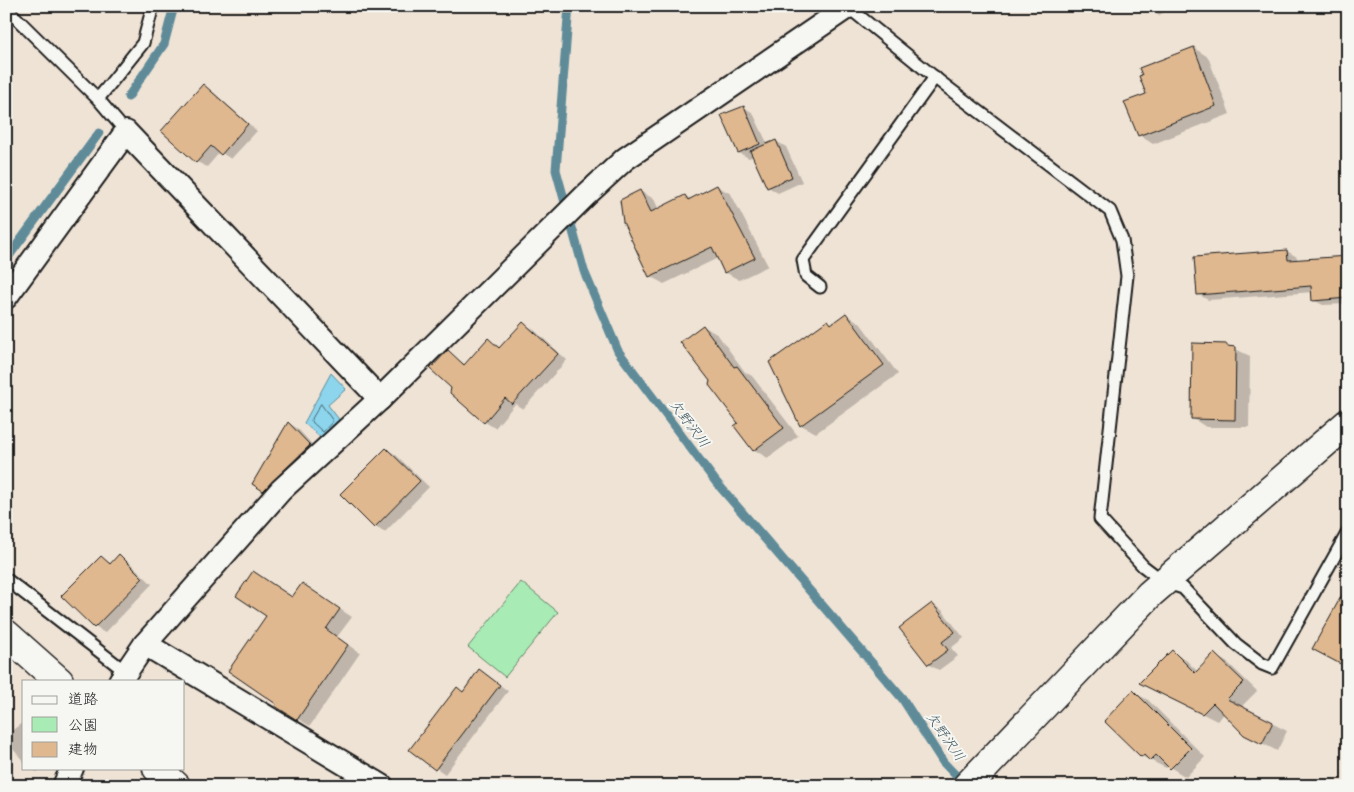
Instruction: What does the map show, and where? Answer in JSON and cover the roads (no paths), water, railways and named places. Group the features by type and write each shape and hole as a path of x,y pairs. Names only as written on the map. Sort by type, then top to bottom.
{"street":[{"path":"123,676 145,644 281,490 380,399 554,226 625,159 849,7"},
{"path":"6,297 126,132 380,399"},
{"path":"976,776 1164,582 1348,423"},
{"path":"6,634 58,680"},
{"path":"145,644 382,786"},
{"path":"64,786 71,770"},
{"path":"159,770 176,786"}],"lane":[{"path":"98,99 143,43 153,6"},
{"path":"849,7 935,77 1110,211 1122,240 1127,276 1100,519 1143,566 1164,582 1183,588 1236,644 1262,664 1272,668 1348,532"},
{"path":"6,8 98,99 126,132"},
{"path":"820,287 806,276 803,260 935,77"},
{"path":"6,579 123,676"}],"water":[{"path":"331,373 346,389 328,405 341,422 323,440 304,423"}],"waterway":[{"path":"128,97 164,44 174,6"},
{"name":"欠野沢川","path":"569,6 556,170 584,271 618,351 716,482 902,698 943,762 964,784"},
{"path":"6,260 99,133"}]}
